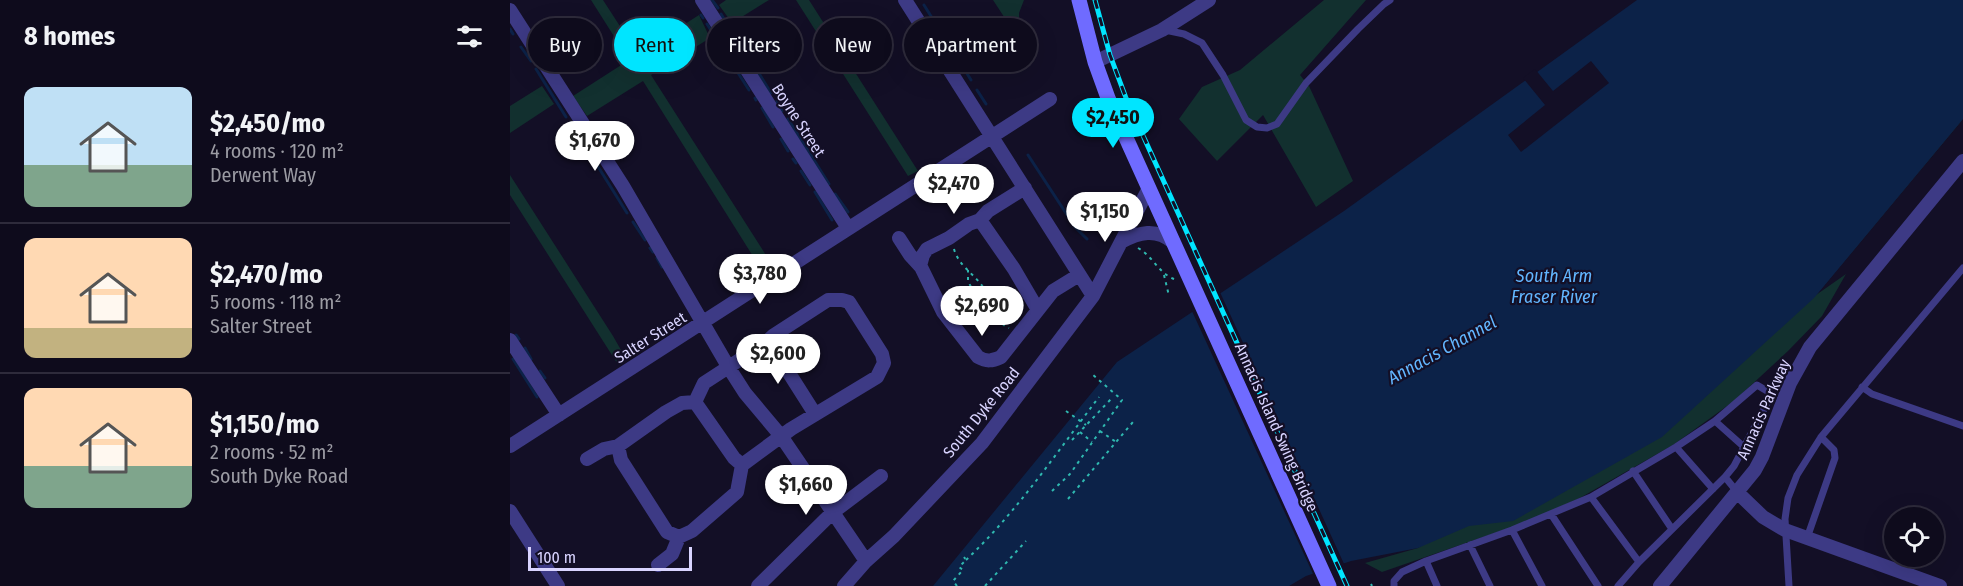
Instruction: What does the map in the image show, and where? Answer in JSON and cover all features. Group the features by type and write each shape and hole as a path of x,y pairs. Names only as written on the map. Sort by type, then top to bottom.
{"main road":[{"name":"Annacis Island Swing Bridge","path":"1079,0 1095,62 1108,98 1173,242 1185,282 1329,586"}],"street":[{"name":"Boyne Street","path":"702,0 848,228"},
{"path":"905,0 1093,296"},
{"path":"1095,62 1162,30 1209,0"},
{"path":"510,10 623,186 698,313 702,324 745,393 781,436 866,561"},
{"name":"Salter Street","path":"510,446 1050,99"},
{"name":"Annacis Parkway","path":"1660,586 1738,493 1762,457 1790,383 1810,347 1963,161"},
{"path":"920,266 927,249 980,220 988,212 1025,188"},
{"name":"South Dyke Road","path":"844,586 982,443 1093,296 1128,244 1149,188"},
{"path":"980,220 1014,269 1038,310"},
{"path":"1128,244 1132,236 1149,232 1159,233 1173,242"},
{"path":"899,238 920,266 943,312 978,357 985,361 993,361 1001,357 1053,291 1079,275"},
{"path":"658,565 672,554 680,537 692,531 737,492 742,465 781,436 877,377 884,363 882,354 849,302 828,300 704,383 695,402"},
{"path":"510,340 559,415"},
{"path":"768,340 815,414"},
{"path":"588,459 604,449 618,446 682,403 695,402"},
{"path":"695,402 734,458 742,465"},
{"path":"618,446 621,460 667,531 680,537"},
{"path":"758,586 832,513 881,476"},
{"path":"1738,493 1763,517 1785,530 1940,586"},
{"path":"510,511 558,586"}],"lane":[{"path":"1162,30 1184,34 1202,43 1223,75 1246,120 1257,127 1267,128 1278,124 1306,83 1358,29 1390,0"},
{"path":"1789,586 1785,530 1786,508 1797,475 1821,436 1963,268"},
{"path":"1394,586 1394,581 1402,572 1426,561 1512,530 1591,497 1715,421 1757,385 1772,394 1734,466 1618,586"},
{"path":"1862,387 1872,394 1963,426"},
{"path":"1715,421 1744,447"},
{"path":"1807,538 1835,458 1834,450 1821,436"},
{"path":"1676,447 1713,489"},
{"path":"1633,471 1672,529"},
{"path":"1725,477 1738,493"},
{"path":"1591,497 1639,562"},
{"path":"1551,514 1598,586"},
{"path":"1512,530 1542,586"},
{"path":"1470,545 1490,586"},
{"path":"1426,561 1437,586"}],"path":[{"path":"949,239 959,261 987,294 989,303 1003,325 1019,334"},
{"path":"1128,244 1151,258 1164,275 1169,296"},
{"path":"956,301 972,289 968,281 968,270"},
{"path":"1164,275 1185,282"},
{"path":"963,295 972,302 989,303"},
{"path":"1053,491 1070,474 1122,400 1092,374"},
{"path":"957,586 953,581 963,570 959,567 965,558 1009,513 1099,397"},
{"path":"1072,440 1112,398"},
{"path":"1066,411 1086,425"},
{"path":"1068,499 1133,422"},
{"path":"1100,431 1116,442"},
{"path":"1080,432 1092,442"},
{"path":"985,586 1026,541"}],"green space":[{"path":"591,0 603,0 615,18 614,36"},
{"path":"726,0 769,0 740,18 728,18 719,5"},
{"path":"796,0 809,0 820,18 814,18 814,28"},
{"path":"993,0 1024,0 1019,18 1005,18"},
{"path":"1324,0 1366,0 1300,75 1309,86 1353,181 1316,207 1263,115 1217,161 1179,119 1202,87 1240,70"},
{"path":"699,15 707,32 707,40 695,47 694,18"},
{"path":"614,70 614,72 656,72 651,75 771,263 761,269 643,81 587,116 573,96"},
{"path":"842,72 855,72 918,171 908,176"},
{"path":"542,86 554,104 510,133 510,106"},
{"path":"1963,119 1816,295 1846,274 1822,316 1734,401 1673,445 1578,499 1518,525 1382,572 1365,563 1418,548"},
{"path":"510,175 625,357 617,363 510,195"}],"water":[{"name":"South Arm Fraser River","path":"1637,0 1963,0 1963,119 1814,298 1662,437 1513,521 1469,526 1418,548 1351,561 1306,576 1289,586 933,586 1117,362 1344,211"}],"pier":[{"path":"1591,61 1609,83 1521,152 1508,135 1545,105 1523,78 1535,69 1553,91"},
{"path":"1219,290 1345,566 1314,576 1191,309"}],"waterway":[{"path":"712,0 718,8"},
{"path":"924,5 932,18"},
{"path":"721,14 723,18"},
{"path":"510,29 513,34"},
{"path":"521,47 528,57"},
{"path":"538,72 566,117"},
{"path":"737,72 749,90"},
{"path":"758,72 771,93"},
{"path":"966,72 971,80"},
{"path":"977,90 986,104"},
{"path":"777,101 782,111"},
{"path":"762,108 773,127"},
{"path":"788,119 829,184"},
{"path":"577,133 627,213"},
{"path":"781,139 788,151"},
{"path":"1028,155 1075,227 1087,239"},
{"path":"793,159 796,163"},
{"path":"801,171 810,185"},
{"path":"815,192 832,220"},
{"path":"835,194 848,212"},
{"path":"633,222 645,240"},
{"path":"650,248 653,252"},
{"path":"657,258 662,267"},
{"path":"516,335 519,339"},
{"path":"525,348 531,359"},
{"path":"513,359 537,397"},
{"path":"540,371 545,378"}],"railway":[{"path":"1095,0 1110,55 1126,98 1347,586"}],"water label":[{"name":"Annacis Channel","path":"1442,350"}]}
